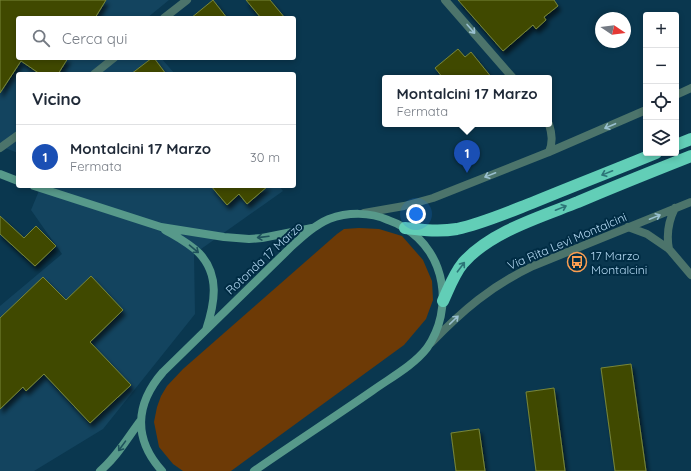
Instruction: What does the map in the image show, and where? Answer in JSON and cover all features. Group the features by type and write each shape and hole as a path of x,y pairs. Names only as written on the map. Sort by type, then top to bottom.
{"highway":[{"path":"679,144 691,139"},
{"path":"405,228 441,230 471,225 504,214 649,156"},
{"path":"443,301 455,275 463,264 478,249 488,243 524,223 691,156"}],"main road":[{"path":"0,174 16,180"},
{"path":"40,188 161,227 224,237 262,238 315,227"},
{"name":"Rotonda 17 Marzo","path":"162,471 155,463 146,447 141,420 147,395 157,379 299,239 315,227 338,217 363,214 383,218 405,228 427,248 436,264 442,281 443,301 439,324 426,348 419,357 401,370 254,471"},
{"path":"161,227 186,242 198,252 211,272 214,284 214,297 206,332"},
{"path":"100,471 119,451 141,420"}],"street":[{"path":"167,16 187,0"},
{"path":"445,0 510,75"},
{"path":"96,72 112,60"},
{"path":"679,94 691,88"},
{"path":"363,214 404,206 433,198 549,152 643,111"},
{"path":"549,152 552,145 550,127"},
{"path":"0,148 16,136"},
{"name":"Via Rita Levi Montalcini","path":"426,348 464,311 503,282 533,266 691,202"},
{"path":"669,249 667,237 668,227 675,208"},
{"path":"628,227 647,234 669,249 691,275"}],"shaded area":[{"path":"0,0 169,0 149,16 16,16 16,60 163,60 173,72 16,72 16,152 0,146"},
{"path":"40,188 281,188 283,191 194,254 195,314 103,429 34,471 0,471 0,306 62,254 31,210"},
{"path":"344,229 379,229 402,236 423,260 432,281 433,300 426,319 404,345 231,471 183,471 173,464 159,447 154,422 157,407 167,386 183,369 337,234"}],"building":[{"path":"0,0 106,0 96,16 16,16 16,60 67,60 59,72 37,72 21,61 0,93"},
{"path":"213,0 225,16 193,16"},
{"path":"246,0 270,0 283,16 259,16"},
{"path":"458,0 554,0 558,6 544,17 546,20 536,29 533,25 503,51"},
{"path":"458,49 465,57 471,52 490,75 441,75 435,68"},
{"path":"149,60 156,60 164,72 134,72"},
{"path":"213,188 266,188 247,204 239,194 227,205"},
{"path":"0,216 24,238 36,226 56,246 35,266 0,234"},
{"path":"91,276 123,310 90,342 131,385 90,423 44,374 26,391 23,387 0,409 0,318 43,277 66,300"},
{"path":"631,364 646,471 615,471 601,368"},
{"path":"554,388 565,471 536,471 526,392"},
{"path":"479,429 485,471 456,471 451,433"}],"place":[{"name":"Montalcini 17 Marzo","path":"467,173"},
{"name":"17 Marzo Montalcini","path":"577,262"}]}
